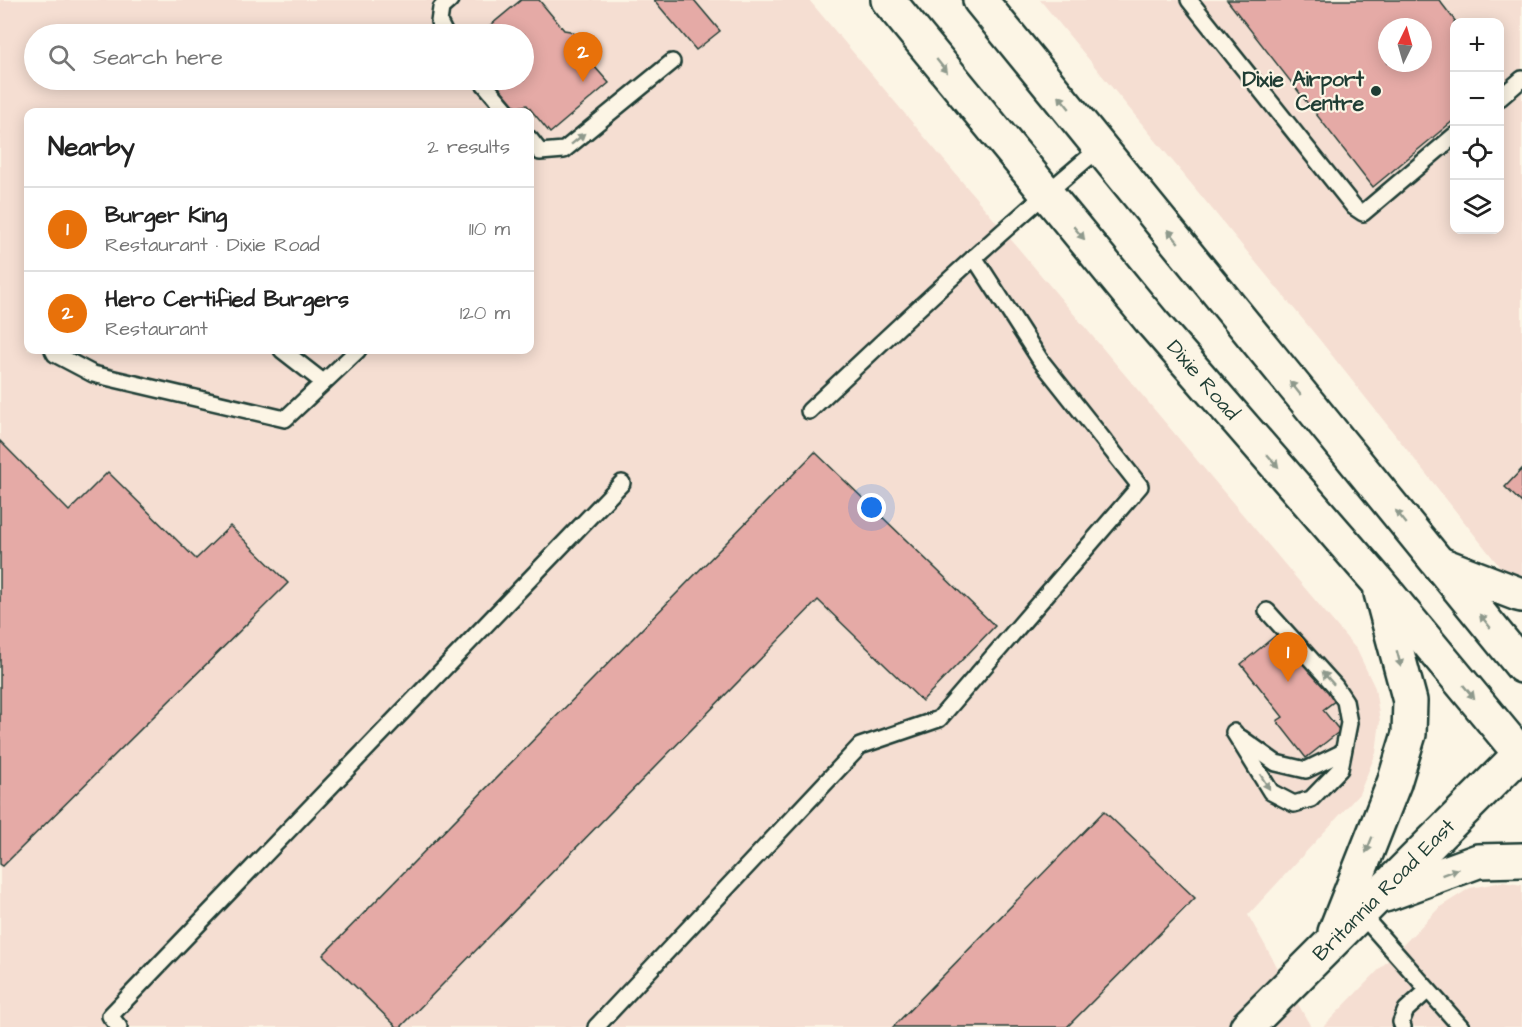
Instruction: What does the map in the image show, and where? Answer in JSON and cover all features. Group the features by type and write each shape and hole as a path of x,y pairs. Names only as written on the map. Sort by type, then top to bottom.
{"main road":[{"name":"Dixie Road","path":"888,0 1152,322 1378,582 1522,754"},
{"path":"980,0 1522,666"},
{"path":"1438,563 1522,595"},
{"path":"1331,943 1394,783 1409,734 1410,701 1378,582"},
{"name":"Britannia Road East","path":"1247,1027 1522,754"},
{"path":"1368,906 1478,861 1522,860"}],"lane":[{"path":"440,24 441,8 450,0"},
{"path":"1189,0 1354,207 1362,213 1450,140"},
{"path":"534,144 540,152 564,150 672,62"},
{"path":"1504,95 1522,79"},
{"path":"489,90 505,108"},
{"path":"809,411 922,304 1101,147"},
{"path":"596,1027 860,746 939,719 1140,486 1041,361 974,257"},
{"path":"55,354 93,374 285,418 354,354"},
{"path":"287,354 323,382"},
{"path":"119,1027 110,1016 622,483"},
{"path":"1267,611 1335,686 1345,701 1349,723 1340,769 1311,799 1294,804 1271,792 1234,732 1276,763 1306,770 1343,752"},
{"path":"1368,906 1428,990 1461,1027"},
{"path":"1403,1027 1401,1022 1406,1010 1428,990"}],"shaded area":[{"path":"0,0 809,0 1357,650 1375,688 1380,721 1376,753 1359,794 1248,915 1311,1027 0,1027"},
{"path":"1040,0 1522,0 1522,575 1508,577 1319,339"},
{"path":"1503,882 1522,885 1522,1027 1323,1027 1440,907 1470,888"}],"building":[{"path":"521,0 539,0 564,30 580,37 585,47 585,56 609,83 550,133 534,114 534,108 527,105 518,107 510,105 498,90 534,90 534,24 492,24"},
{"path":"654,0 694,0 720,31 696,50"},
{"name":"Dixie Airport Centre","path":"1227,0 1439,0 1453,18 1450,18 1450,123 1373,187"},
{"path":"0,441 69,511 108,472 196,559 230,526 288,583 3,866 0,864"},
{"path":"815,452 995,626 922,701 818,600 401,1027 397,1027 323,955"},
{"path":"1522,469 1522,503 1505,487"},
{"path":"1281,631 1336,700 1323,710 1340,731 1306,758 1277,721 1283,717 1241,664"},
{"path":"1104,811 1195,898 1067,1027 893,1027"}],"place":[{"name":"Hero Certified Burgers","path":"583,82"},
{"name":"Dixie Airport Centre","path":"1376,91"},
{"name":"Burger King","path":"1288,682"}]}
